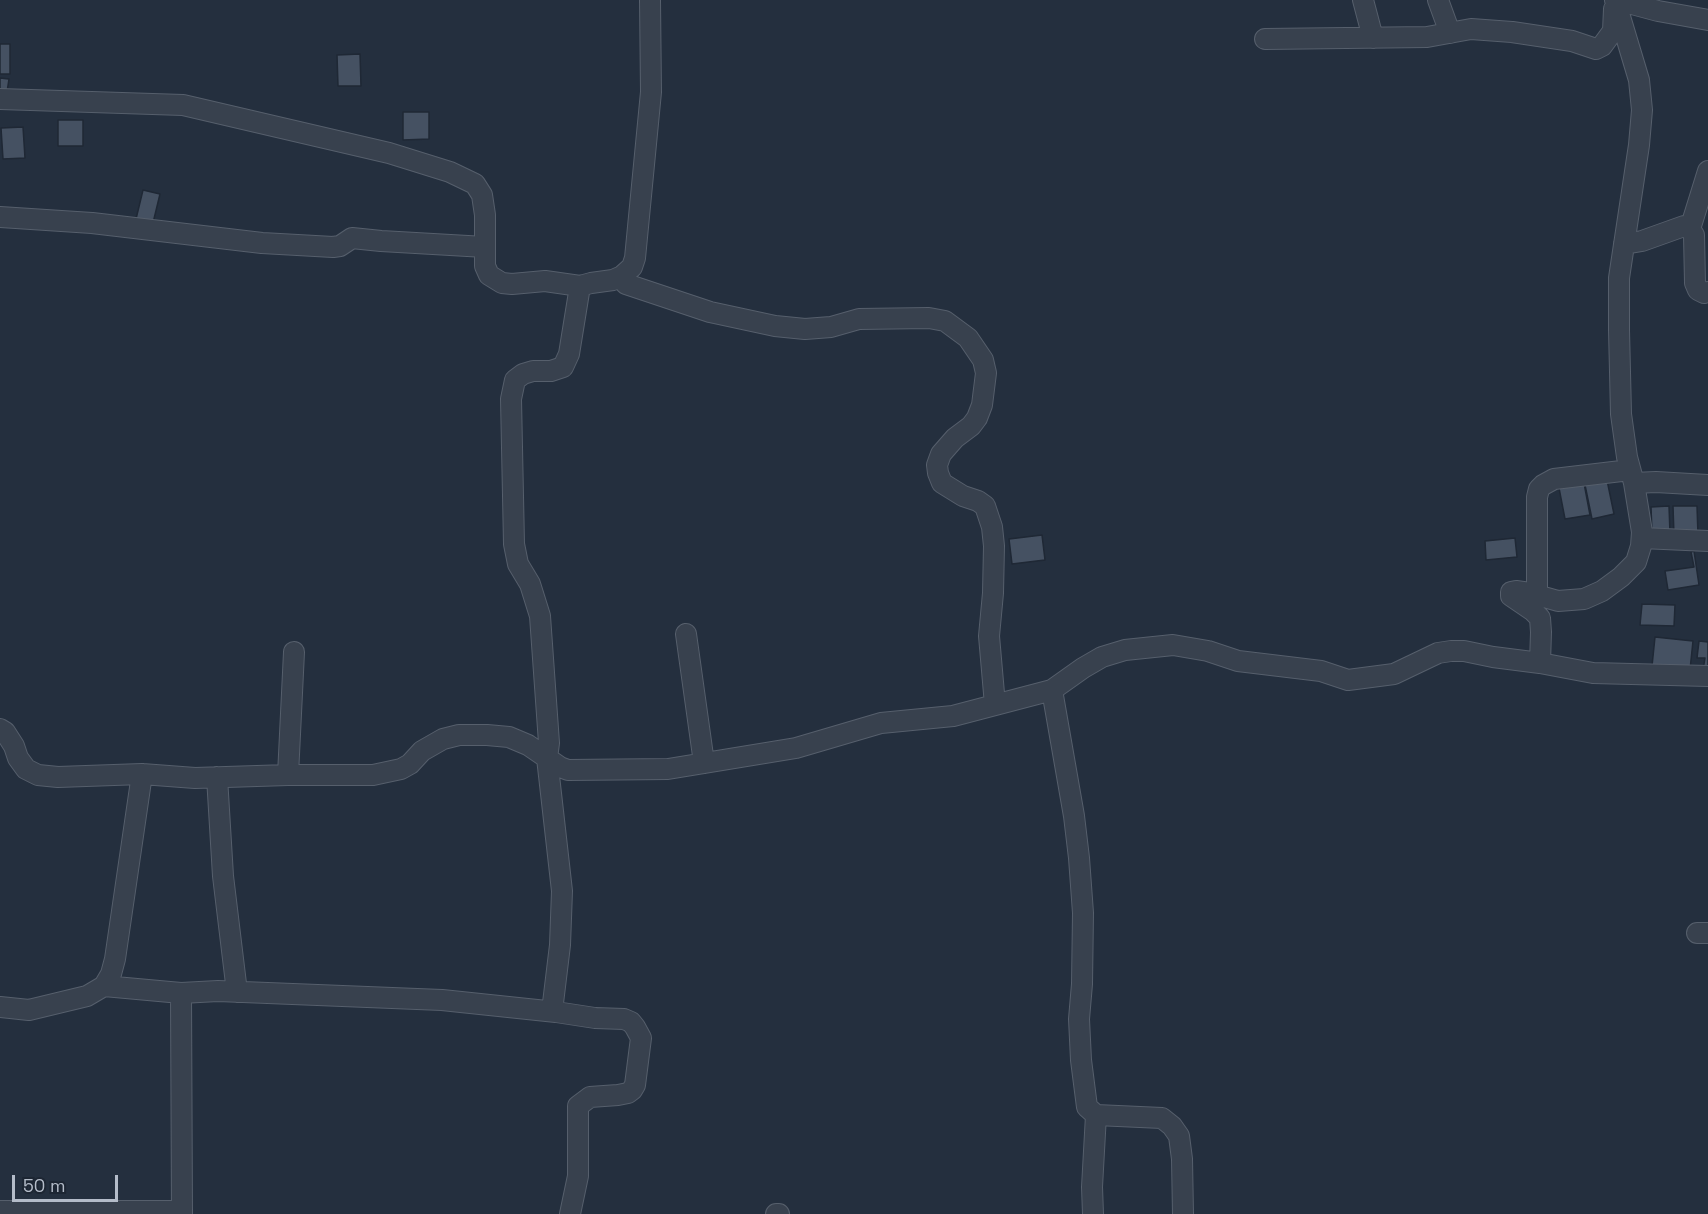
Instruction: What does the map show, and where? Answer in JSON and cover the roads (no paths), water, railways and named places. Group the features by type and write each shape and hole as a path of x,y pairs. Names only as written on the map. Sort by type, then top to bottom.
{"street":[{"path":"0,99 183,105 389,153 450,172 475,184 482,195 485,215 485,266 489,275 502,283 546,281 580,286 620,277 632,267 635,258 651,92 650,0"},
{"path":"1363,0 1372,38"},
{"path":"1438,0 1450,33"},
{"path":"1265,39 1427,37 1471,29 1512,32 1572,41 1596,49 1602,46 1613,31 1615,0"},
{"path":"1615,0 1708,20"},
{"path":"1540,663 1540,618 1510,596 1510,593 1516,591 1537,594 1558,601 1584,598 1602,591 1636,562 1642,538 1621,414 1619,278 1642,110 1639,80 1615,0"},
{"path":"1708,171 1697,236 1695,283 1698,290 1708,292"},
{"path":"0,217 92,223 296,246 340,246 352,238 485,247"},
{"path":"1624,244 1642,241 1684,226 1697,236"},
{"path":"620,277 626,284 710,312 775,326 805,329 831,327 858,320 929,318 945,321 968,338 978,350 986,373 982,405 971,426 955,438 941,454 938,473 942,483 985,506 992,527 993,593 989,636 995,705"},
{"path":"556,1012 553,1003 560,945 562,891 547,758 549,743 540,616 530,584 518,564 514,544 511,399 515,380 523,374 533,371 551,371 563,366 569,354 580,286"},
{"path":"1537,594 1537,497 1543,485 1554,479 1632,476 1656,482 1708,485"},
{"path":"1642,538 1708,541"},
{"path":"686,634 704,763"},
{"path":"0,729 10,739 18,758 26,769 38,776 142,774 195,778 374,775 400,769 410,764 422,751 443,739 459,735 509,737 528,745 568,770 668,769 796,748 881,723 953,716 1052,690 1102,657 1125,650 1173,645 1208,651 1238,661 1321,671 1348,680 1394,674 1438,653 1451,651 1464,651 1593,673 1708,676"},
{"path":"288,775 294,652"},
{"path":"1052,690 1074,816 1082,902 1082,984 1079,1019 1087,1107 1096,1115 1162,1118 1172,1126 1179,1136 1182,1159 1183,1214"},
{"path":"0,1007 29,1010 87,996 104,986 111,974 115,959 142,774"},
{"path":"217,777 223,876 237,992"},
{"path":"104,986 181,993 218,991 442,1000 595,1018 624,1019 631,1022 641,1038 635,1085 632,1090 618,1095 590,1097 578,1106 578,1176 570,1214"},
{"path":"0,1211 182,1212 181,993"},
{"path":"1093,1214 1092,1187 1096,1115"}]}
